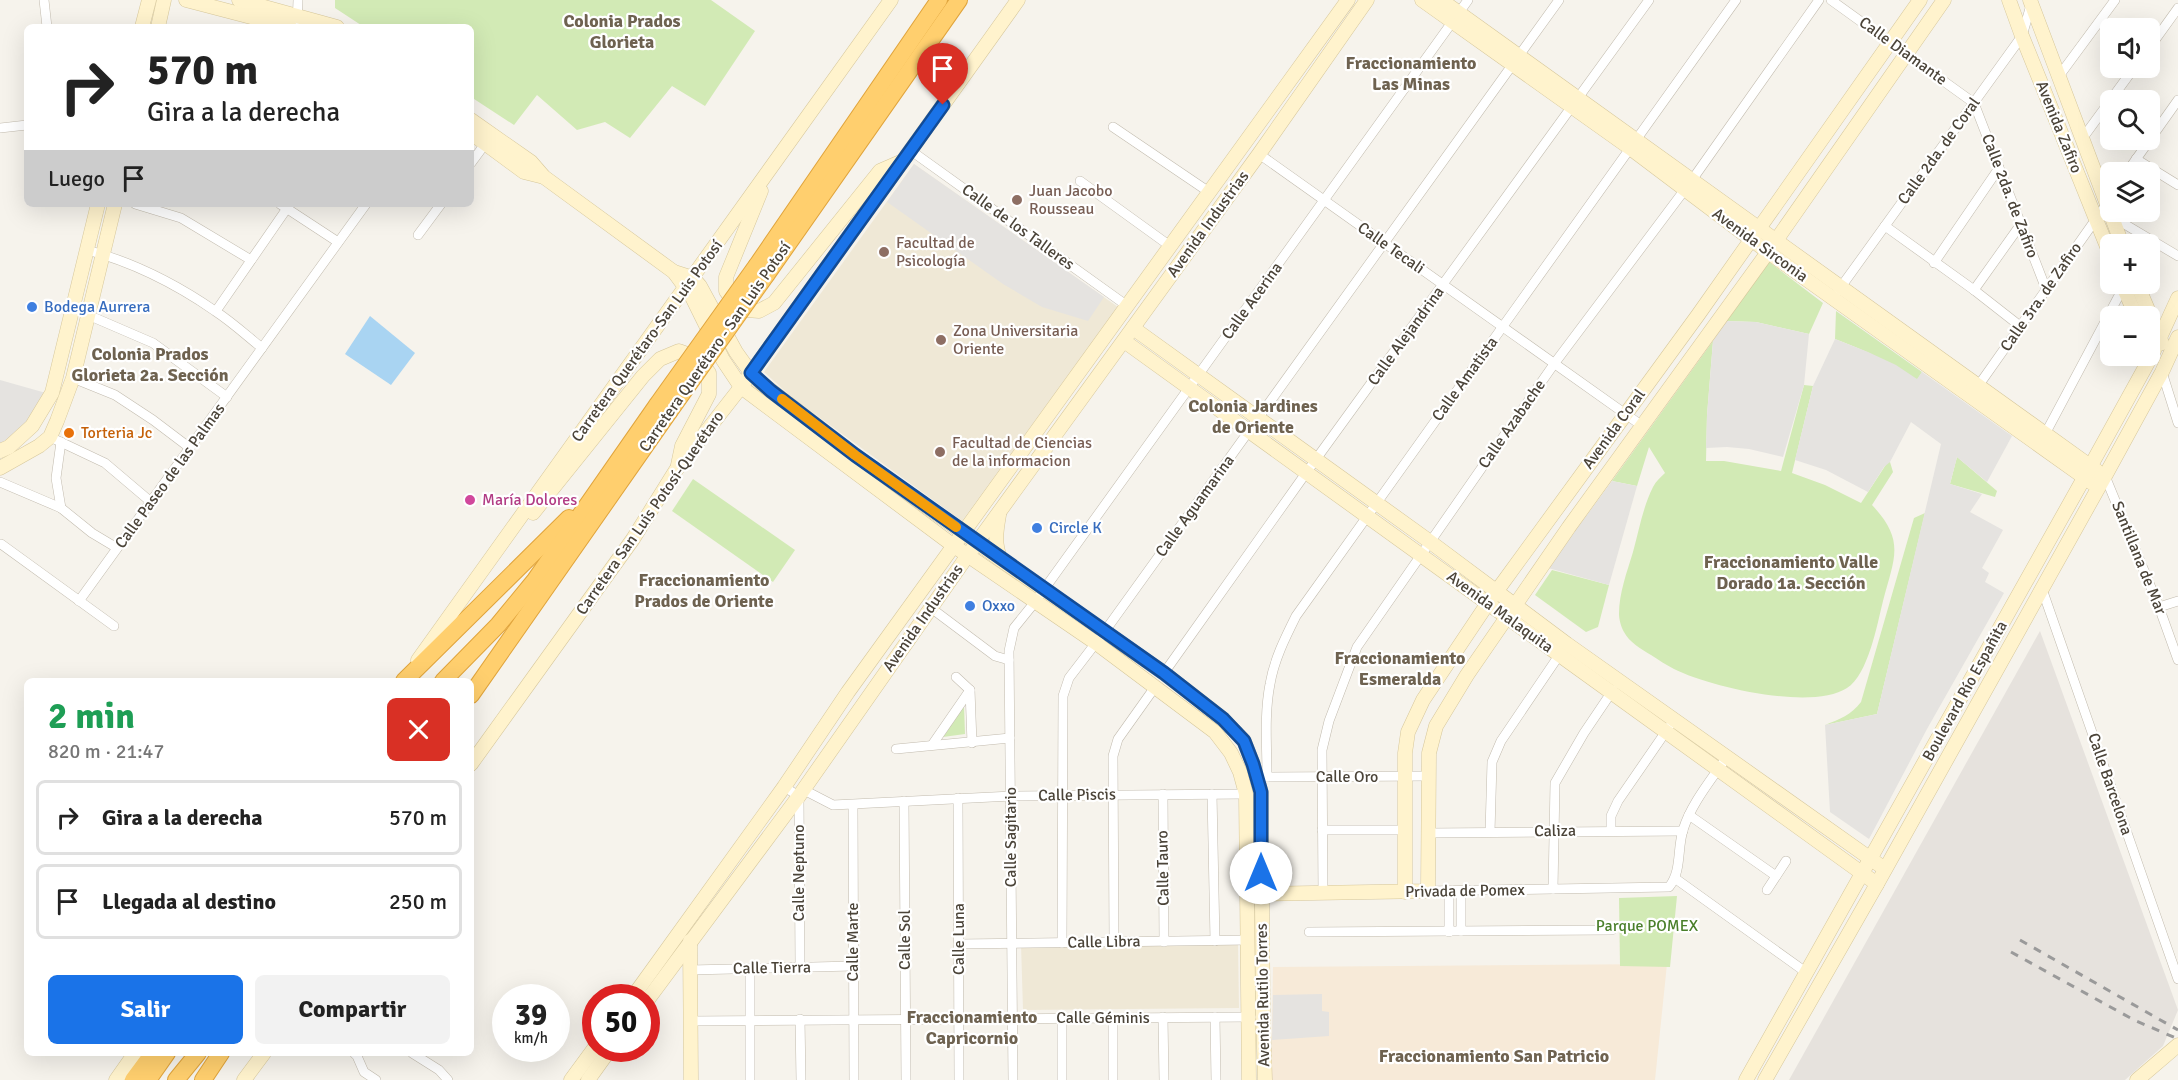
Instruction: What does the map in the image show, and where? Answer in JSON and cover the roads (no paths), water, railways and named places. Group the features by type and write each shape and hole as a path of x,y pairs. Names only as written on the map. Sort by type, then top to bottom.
{"highway":[{"name":"Carretera Querétaro - San Luis Potosí","path":"762,270 939,0"},
{"name":"Carretera Querétaro - San Luis Potosí","path":"474,690 663,408 959,0"},
{"name":"Carretera Querétaro - San Luis Potosí","path":"446,678 498,625 535,580 599,488 663,408"},
{"path":"407,678 599,488"},
{"path":"474,700 484,675"},
{"path":"133,1080 151,1056"},
{"path":"148,1080 165,1056"},
{"path":"176,1080 196,1056"},
{"path":"203,1079 219,1056"}],"main road":[{"path":"143,24 149,0"},
{"path":"159,24 164,0"},
{"path":"186,0 234,4 295,23"},
{"name":"Carretera Querétaro-San Luis Potosí","path":"406,678 891,0"},
{"name":"Carretera San Luis Potosí-Querétaro","path":"474,760 633,538 676,470 741,387 1018,0"},
{"name":"Avenida Industrias","path":"642,984 784,787 848,692 1348,0"},
{"name":"Avenida Industrias","path":"660,984 801,793 977,542 1259,154 1367,0"},
{"name":"Avenida Sirconia","path":"1422,0 1456,17 2105,484"},
{"name":"Avenida Sirconia","path":"1441,0 1456,17"},
{"name":"Avenida Coral","path":"1405,892 1405,753 1408,732 1423,700 1492,598 1755,234 1920,0"},
{"name":"Avenida Coral","path":"1428,891 1429,753 1436,726 1467,675 1569,527 1772,246 1944,0"},
{"name":"Avenida Zafiro","path":"2010,0 2022,36 2100,197"},
{"name":"Avenida Zafiro","path":"2032,2 2100,192"},
{"path":"474,123 514,158"},
{"path":"474,135 485,144 514,158 544,177 690,283"},
{"path":"768,172 726,277 726,291 734,302 747,310 759,311 774,303 880,171 907,155"},
{"path":"1,461 15,442 32,426 52,393 97,207"},
{"path":"1,461 26,455 55,439 73,378 114,207"},
{"name":"Avenida Rutilo Torres","path":"690,283 700,286 736,352 751,373 771,391 855,455 1001,560 1164,673 1223,719 1244,741 1263,779 1261,894 1265,1080"},
{"name":"Avenida Rutilo Torres","path":"690,283 723,360 741,387 954,546 1096,643 1155,687 1215,732 1231,753 1240,772 1246,794 1250,1080"},
{"name":"Boulevard Río Españita","path":"2160,334 2178,298"},
{"name":"Avenida Malaquita","path":"1133,328 1429,541 1492,598"},
{"name":"Boulevard Río Españita","path":"1765,1080 2042,589 2105,484 2178,337"},
{"name":"Avenida Malaquita","path":"1124,341 1420,555 1511,611 1723,764 1877,884"},
{"path":"2160,350 2170,354"},
{"path":"509,533 527,521 643,376 660,359 679,351 698,357 710,373 709,393 682,446 676,470"},
{"name":"Boulevard Río Españita","path":"1746,1080 1872,860 2087,473 2143,366"},
{"path":"2160,366 2162,372"},
{"path":"1000,510 996,549 1001,560"},
{"path":"1551,516 1569,527"},
{"path":"950,580 970,570 990,570"},
{"name":"Avenida Malaquita","path":"1723,764 1885,869"},
{"name":"Privada de Pomex","path":"1261,894 1428,891"},
{"path":"702,902 714,912"},
{"path":"689,920 691,1080"},
{"path":"2137,1080 2178,1045"},
{"path":"116,1080 133,1056"},
{"path":"244,1080 262,1056"},
{"path":"571,1080 584,1062"},
{"path":"586,1080 589,1070 588,1062"},
{"path":"586,1080 600,1062"}],"street":[{"path":"44,0 47,24"},
{"path":"295,23 298,0"},
{"name":"Calle Acerina","path":"1035,602 1468,0"},
{"name":"Calle Aguamarina","path":"1062,943 1063,696 1069,678 1559,0"},
{"name":"Calle Alejandrina","path":"1164,673 1316,459 1649,0"},
{"name":"Calle Amatista","path":"1263,779 1270,683 1280,648 1296,616 1736,0"},
{"name":"Calle Azabache","path":"1323,893 1322,750 1329,722 1357,647 1554,364 1688,185 1819,0"},
{"name":"Calle Diamante","path":"1831,0 1974,103"},
{"path":"2058,76 2115,0"},
{"name":"Calle 2da. de Coral","path":"1837,292 2022,36 2032,2"},
{"path":"2160,33 2178,8"},
{"path":"2082,139 2127,78"},
{"path":"2134,162 2178,100"},
{"name":"Calle 2da. de Zafiro","path":"1974,103 2046,289"},
{"path":"2168,114 2178,121"},
{"path":"0,128 24,125"},
{"path":"1113,127 1209,192"},
{"path":"474,159 485,144"},
{"name":"Calle Tecali","path":"1259,154 1641,425"},
{"name":"Calle de los Talleres","path":"907,155 1126,305"},
{"path":"2136,159 2178,185"},
{"path":"1934,263 2000,168"},
{"path":"1080,181 1170,246"},
{"path":"145,207 181,218 251,260"},
{"path":"216,311 285,207"},
{"path":"289,207 338,242"},
{"name":"Calle Paseo de las Palmas","path":"79,601 364,207"},
{"path":"418,235 439,207"},
{"name":"Calle 3ra. de Zafiro","path":"1974,391 2100,217"},
{"path":"2126,222 2178,256"},
{"path":"1974,290 2021,224"},
{"path":"1884,226 1974,290 2020,327"},
{"path":"87,250 103,254 158,277 216,311 262,348"},
{"path":"2042,440 2122,294"},
{"path":"88,315 153,343 227,396"},
{"path":"2162,372 2178,423"},
{"path":"73,378 115,395 190,448"},
{"path":"61,508 56,478 55,439 105,463 151,502"},
{"path":"0,482 61,508 92,533 117,548"},
{"name":"Santillana de Mar","path":"2105,484 2159,607 2178,660"},
{"path":"2,544 114,626"},
{"name":"Calle Barcelona","path":"2042,589 2178,979"},
{"path":"2159,607 2178,601"},
{"name":"Calle Sagitario","path":"1012,1080 1012,796 1009,660 1014,628 1035,602"},
{"path":"931,608 995,656 1009,660"},
{"path":"1490,832 1492,762 1501,741 1563,649"},
{"path":"956,677 969,690 972,743"},
{"path":"1114,942 1113,756 1118,739 1155,687"},
{"path":"1553,889 1555,783 1578,742 1616,687"},
{"path":"932,745 969,690"},
{"path":"1611,831 1611,816 1618,801 1670,726"},
{"path":"896,749 1010,738"},
{"path":"1723,764 1689,815 1683,831 1676,879 1807,973"},
{"name":"Calle Oro","path":"1263,779 1428,776"},
{"path":"784,787 801,793"},
{"name":"Calle Piscis","path":"801,793 833,805 1012,796 1246,794"},
{"name":"Calle Neptuno","path":"800,967 801,793"},
{"path":"1212,794 1215,941"},
{"name":"Calle Tauro","path":"1162,795 1164,942"},
{"name":"Calle Luna","path":"958,798 960,1080"},
{"name":"Calle Sol","path":"903,801 906,1080"},
{"name":"Calle Marte","path":"853,805 854,1080"},
{"path":"1689,815 1776,876"},
{"path":"1322,830 1404,830"},
{"name":"Caliza","path":"1428,833 1683,831"},
{"path":"1767,891 1786,861"},
{"name":"Privada de Pomex","path":"1428,891 1669,887 1676,879"},
{"path":"1449,891 1449,932"},
{"path":"1461,891 1461,931"},
{"path":"1309,932 1612,930"},
{"name":"Calle Libra","path":"959,944 1248,940"},
{"name":"Calle Tierra","path":"690,970 853,966"},
{"path":"750,968 750,1080"},
{"name":"Calle Géminis","path":"690,1021 1263,1016"},
{"path":"1113,1017 1113,1080"},
{"path":"1163,1017 1164,1080"},
{"path":"1215,1017 1216,1080"},
{"path":"1062,1018 1062,1080"},
{"path":"800,1019 801,1080"},
{"path":"357,1056 364,1072 376,1080"},
{"path":"417,1056 439,1070 448,1080"}],"water":[{"path":"370,316 415,353 391,385 345,354"}],"railway":[{"path":"2020,940 2178,1030"},
{"path":"2011,952 2134,1020 2178,1039"}],"place":[{"name":"Juan Jacobo Rousseau","path":"1017,200"},
{"name":"Facultad de Psicología","path":"884,252"},
{"name":"Bodega Aurrera","path":"32,307"},
{"name":"Zona Universitaria Oriente","path":"941,340"},
{"name":"Torteria Jc","path":"69,433"},
{"name":"Facultad de Ciencias de la informacion","path":"940,452"},
{"name":"María Dolores","path":"470,500"},
{"name":"Circle K","path":"1037,528"},
{"name":"Oxxo","path":"970,606"}],"district":[{"name":"Colonia Prados Glorieta","path":"622,31"},
{"name":"Fraccionamiento Las Minas","path":"1411,73"},
{"name":"Colonia Prados Glorieta 2a. Sección","path":"150,364"},
{"name":"Colonia Jardines de Oriente","path":"1253,416"},
{"name":"Fraccionamiento Valle Dorado 1a. Sección","path":"1791,572"},
{"name":"Fraccionamiento Prados de Oriente","path":"704,590"},
{"name":"Fraccionamiento Esmeralda","path":"1400,668"},
{"name":"Fraccionamiento Capricornio","path":"972,1027"},
{"name":"Fraccionamiento San Patricio","path":"1494,1056"}],"park label":[{"name":"Parque POMEX","path":"1647,926"}]}
